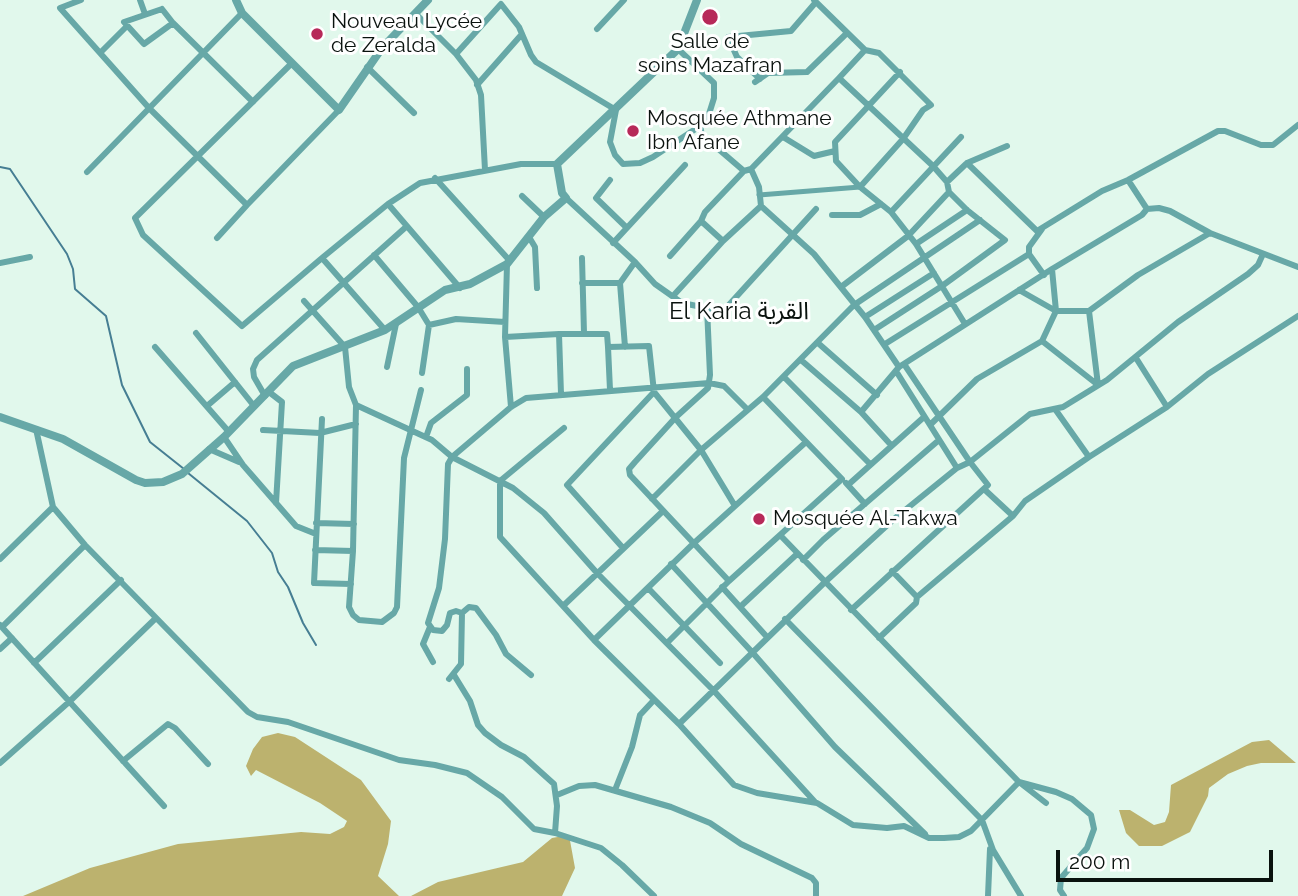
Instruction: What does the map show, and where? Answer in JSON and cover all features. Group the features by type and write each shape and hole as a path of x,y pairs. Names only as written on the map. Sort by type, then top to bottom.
{"street":[{"path":"82,0 61,8 149,108 247,205"},
{"path":"140,0 145,14"},
{"path":"217,238 339,110 367,67 428,0"},
{"path":"597,30 624,0"},
{"path":"292,63 135,218 143,235 242,326 388,204 420,183 435,178 522,164 557,164 678,49 696,0"},
{"path":"238,1 242,13 339,110"},
{"path":"759,195 860,187 903,139 923,110 931,105 879,53 865,50 815,1 791,30 728,37 737,57 758,81 768,73 807,72 847,33"},
{"path":"456,54 499,2 522,34 537,62 616,110"},
{"path":"173,23 144,44 124,22 162,9 253,102"},
{"path":"87,172 242,13"},
{"path":"415,13 456,54 477,85 481,95 485,170"},
{"path":"100,53 127,26"},
{"path":"477,85 522,34"},
{"path":"616,110 610,142 615,155 623,164 640,163 653,158 700,126 709,114 714,83 678,49"},
{"path":"670,256 701,222 705,212 783,137 865,50"},
{"path":"367,67 414,113"},
{"path":"836,161 835,142 900,72"},
{"path":"839,78 933,166 947,182 949,192 967,210 1005,240 942,286 874,330"},
{"path":"967,163 1037,231 1102,191 1128,180 1218,131 1225,131 1261,145 1273,145 1298,125"},
{"path":"700,126 702,135 757,179 761,206 814,254 841,287 988,485 851,610"},
{"path":"783,137 808,154 824,155 836,161 860,187 891,212 916,244 965,324"},
{"path":"891,212 961,137"},
{"path":"947,182 967,163 1007,146"},
{"path":"824,155 835,150"},
{"path":"557,164 562,193 566,198 635,262 654,285 681,303 707,307 708,388 676,417 629,469 630,475 729,581"},
{"path":"613,243 685,165"},
{"path":"435,178 508,262 505,337 511,407"},
{"path":"610,180 596,198 628,228"},
{"path":"1128,180 1147,209"},
{"path":"841,287 908,236 949,192"},
{"path":"522,196 544,217"},
{"path":"0,417 63,439 136,480 145,483 163,482 182,474 227,434 293,366 386,330 445,290 460,288 508,262 544,217 566,198"},
{"path":"388,204 460,288"},
{"path":"832,215 860,215 881,204"},
{"path":"673,296 723,241 761,206"},
{"path":"708,313 727,307 816,209"},
{"path":"861,412 900,367 1142,215 1147,209 1170,211 1210,233 1298,267"},
{"path":"916,244 967,210"},
{"path":"652,499 701,450 784,377 855,305 980,220"},
{"path":"701,222 723,241"},
{"path":"276,503 282,402 267,394 254,376 253,369 257,360 407,226"},
{"path":"1042,229 1029,247 1030,254 1044,275"},
{"path":"1019,290 1056,310 1089,311 1138,275 1210,233"},
{"path":"529,237 535,247 537,288"},
{"path":"885,344 1030,254"},
{"path":"679,724 824,583 894,519 957,468 1030,414 1063,407 1098,385 1136,358 1178,322 1248,275 1258,265 1263,254"},
{"path":"374,255 418,307 429,325 422,373"},
{"path":"0,263 30,257"},
{"path":"322,258 386,330"},
{"path":"582,258 584,333"},
{"path":"625,346 620,283 635,262"},
{"path":"930,425 977,379 1042,341 1056,310 1052,270"},
{"path":"865,317 934,273"},
{"path":"582,283 620,283"},
{"path":"304,301 345,347 349,387 356,405 354,524 349,607 359,620 382,622 394,614 398,599 403,470 410,429 421,390"},
{"path":"1089,311 1098,385"},
{"path":"879,638 916,603 917,597 1013,516 1025,501 1167,407 1208,374 1298,316"},
{"path":"429,325 456,319 505,322"},
{"path":"387,367 396,324"},
{"path":"197,333 254,406"},
{"path":"559,334 561,394"},
{"path":"505,337 607,334 610,390"},
{"path":"1042,341 1098,385"},
{"path":"818,342 877,395"},
{"path":"155,346 207,406 227,434 243,465"},
{"path":"608,347 649,346 653,390 701,450 735,506"},
{"path":"1136,358 1167,407"},
{"path":"801,360 861,412 891,445"},
{"path":"900,367 925,417 957,468"},
{"path":"426,437 431,423 467,396 467,369"},
{"path":"784,377 870,464"},
{"path":"207,406 235,382"},
{"path":"433,662 423,644 439,588 448,464 452,457 511,407 526,398 610,390 653,390 709,383 724,386 748,410"},
{"path":"622,548 567,485 653,390"},
{"path":"763,397 865,504"},
{"path":"356,405 426,437 452,457 513,488 544,513 597,573 714,691 817,803 853,825 887,828 904,826 929,838 959,837 971,831 1019,782"},
{"path":"1055,409 1089,457"},
{"path":"667,643 722,587 780,535 925,417"},
{"path":"322,419 314,583 351,584"},
{"path":"263,430 320,433 356,424"},
{"path":"500,481 564,428"},
{"path":"36,429 53,507 85,545 248,712 257,718 288,722 399,760 467,773 502,797 534,829 601,848 654,896"},
{"path":"803,560 939,440"},
{"path":"594,640 671,564 806,442"},
{"path":"209,449 232,457 243,465 296,526 316,534"},
{"path":"500,481 500,537 594,640 679,724 734,785 757,793 817,803"},
{"path":"984,489 1013,516"},
{"path":"0,559 53,507"},
{"path":"563,606 663,511"},
{"path":"316,523 354,524"},
{"path":"780,535 1019,782 1046,803"},
{"path":"85,545 1,626 164,806"},
{"path":"315,550 353,551"},
{"path":"740,607 797,554"},
{"path":"671,564 835,747 929,838"},
{"path":"892,571 917,597"},
{"path":"34,663 121,580"},
{"path":"648,587 720,663"},
{"path":"722,587 768,637"},
{"path":"531,675 506,654 476,608 468,607 462,613 463,658 452,677 470,701 482,730 501,745 524,757 554,783 557,795 555,833"},
{"path":"430,627 442,631 447,625 450,613 462,613"},
{"path":"0,763 69,702 156,618"},
{"path":"785,619 982,820 991,846 1021,896"},
{"path":"0,649 12,638"},
{"path":"615,790 632,747 640,715 654,700"},
{"path":"123,761 168,724 175,727 208,764"},
{"path":"1019,782 1072,799 1091,815 1094,829 1087,848 1060,878 1060,890 1064,896"},
{"path":"557,795 590,784 671,807 710,823 741,844 812,878 816,883 816,896"},
{"path":"988,896 991,846"}],"shaded area":[{"path":"278,733 295,737 361,780 391,821 388,844 378,876 399,896 23,896 90,868 178,844 301,832 330,834 344,827 347,821 320,803 256,770 251,776 246,766 253,749 262,737"},
{"path":"1269,740 1296,763 1261,763 1228,774 1209,788 1208,796 1190,832 1162,846 1139,846 1126,833 1119,810 1130,810 1154,825 1165,822 1169,812 1171,785 1252,742"},
{"path":"569,835 575,868 562,896 411,896 438,882 523,862 552,838"}],"waterway":[{"path":"0,167 10,169 67,254 73,269 75,289 106,316 122,385 150,442 184,469"},
{"path":"188,473 247,521 272,553 278,572 316,645"}],"place":[{"name":"Salle de soins Mazafran","path":"710,17"},
{"name":"Nouveau Lycée de Zeralda","path":"317,34"},
{"name":"Mosquée Athmane Ibn Afane","path":"633,131"},
{"name":"Mosquée Al-Takwa","path":"759,519"}],"district":[{"name":"El Karia القرية","path":"739,312"}]}
